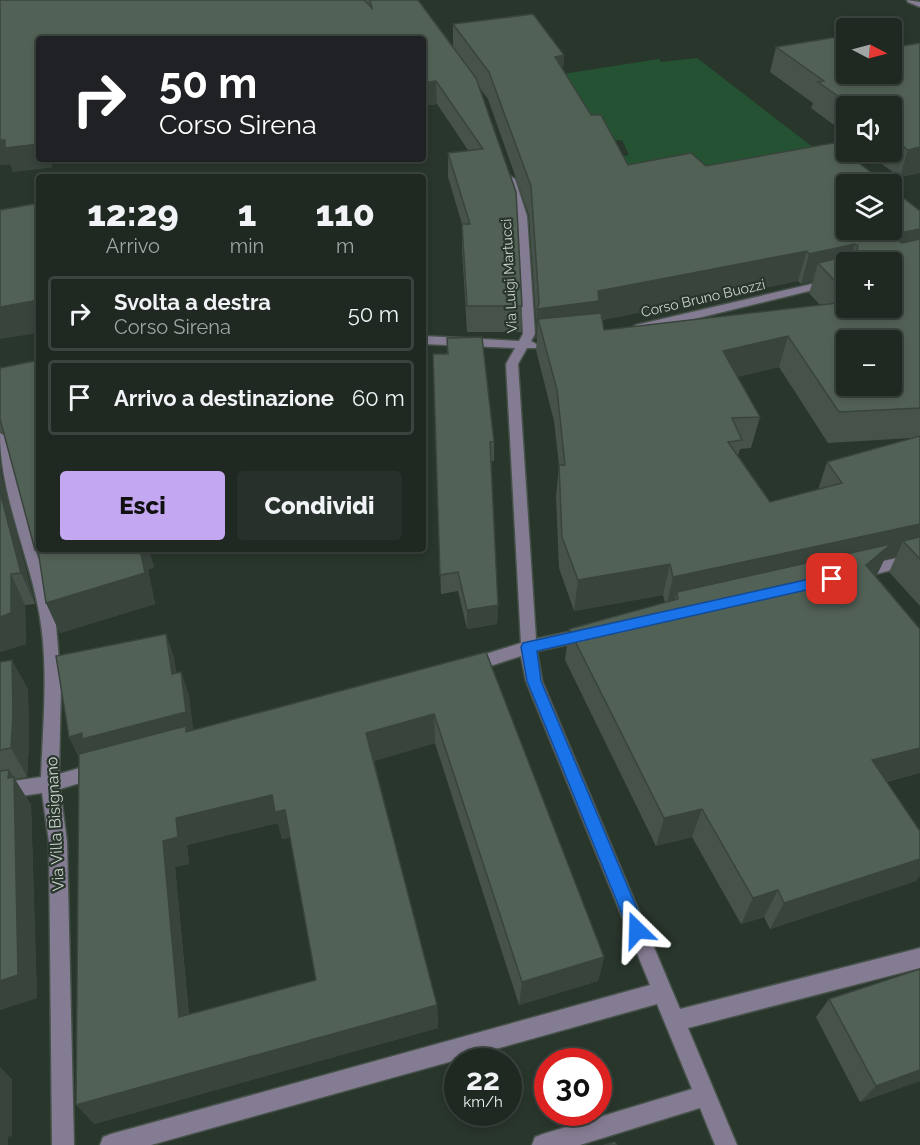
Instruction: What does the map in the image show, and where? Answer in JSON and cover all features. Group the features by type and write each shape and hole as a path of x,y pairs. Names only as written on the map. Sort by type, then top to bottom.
{"street":[{"path":"911,0 920,5"},
{"name":"Via Luigi Martucci","path":"504,163 522,216 530,334 512,364 529,647 534,681 726,1145"},
{"name":"Corso Bruno Buozzi","path":"629,330 836,281"},
{"path":"426,340 524,346 545,344"},
{"name":"Via Villa Bisignano","path":"0,437 46,614 53,684 50,784 58,842 63,1145"},
{"path":"843,576 920,558"},
{"path":"453,671 529,647 608,630"},
{"path":"0,791 50,784 118,766"},
{"path":"675,1021 920,958"},
{"path":"111,1145 663,992"},
{"path":"543,1145 705,1096"}],"green space":[{"path":"697,58 823,155 625,193 608,159 629,155 622,140 601,142 556,75 659,59 661,62"}],"building":[{"path":"0,0 364,0 372,8 370,0 418,0 476,78 516,192 522,306 467,306 462,224 470,224 448,153 483,149 436,81 426,83 426,36 36,36 36,144 5,148 5,140 0,140"},
{"path":"533,14 564,55 555,57 591,115 601,115 628,165 691,153 706,166 833,143 836,145 836,162 858,162 873,174 836,174 836,240 899,240 902,243 920,239 920,408 839,412 788,336 723,351 760,417 732,418 742,440 728,442 770,502 842,483 827,462 920,436 920,524 673,577 670,564 578,580 562,537 559,465 565,465 557,390 538,319 601,313 604,330 836,303 836,318 902,318 902,252 856,252 858,246 855,244 809,254 807,251 598,291 599,301 537,309 539,303 531,186 489,72 453,24"},
{"path":"836,37 836,84 902,84 902,46 920,43 920,147 908,150 902,145 902,96 838,96 818,82 824,81 776,47"},
{"path":"902,197 920,211 920,229 902,233"},
{"path":"36,204 36,301 0,307 0,210"},
{"path":"836,259 836,282 818,263"},
{"path":"482,337 494,442 490,442 498,605 467,610 458,572 440,575 433,354 448,354 447,338"},
{"path":"36,361 36,550 0,419 0,368"},
{"path":"0,492 21,573 11,574 11,613 0,617"},
{"path":"920,537 920,559 903,541"},
{"path":"891,544 866,565 920,629 920,748 872,760 920,831 920,859 784,903 778,890 753,898 702,809 664,818 569,629 678,599 677,592"},
{"path":"38,552 141,552 145,573 46,603"},
{"path":"166,634 172,674 181,672 186,712 82,739 82,733 69,737 56,656"},
{"path":"486,652 604,957 522,982 434,714 366,733 437,1005 76,1105 79,754 186,726 186,732","holes":["272,795 275,812 285,810 316,980 179,1017 163,841 178,837 176,818"]},
{"path":"12,660 11,748 0,750 0,662"},
{"path":"9,770 8,778 14,777 18,975 0,981 0,771"},
{"path":"920,969 920,1070 876,1086 829,999"}],"route":[{"path":"637,930 534,681 529,647 832,579"}]}
